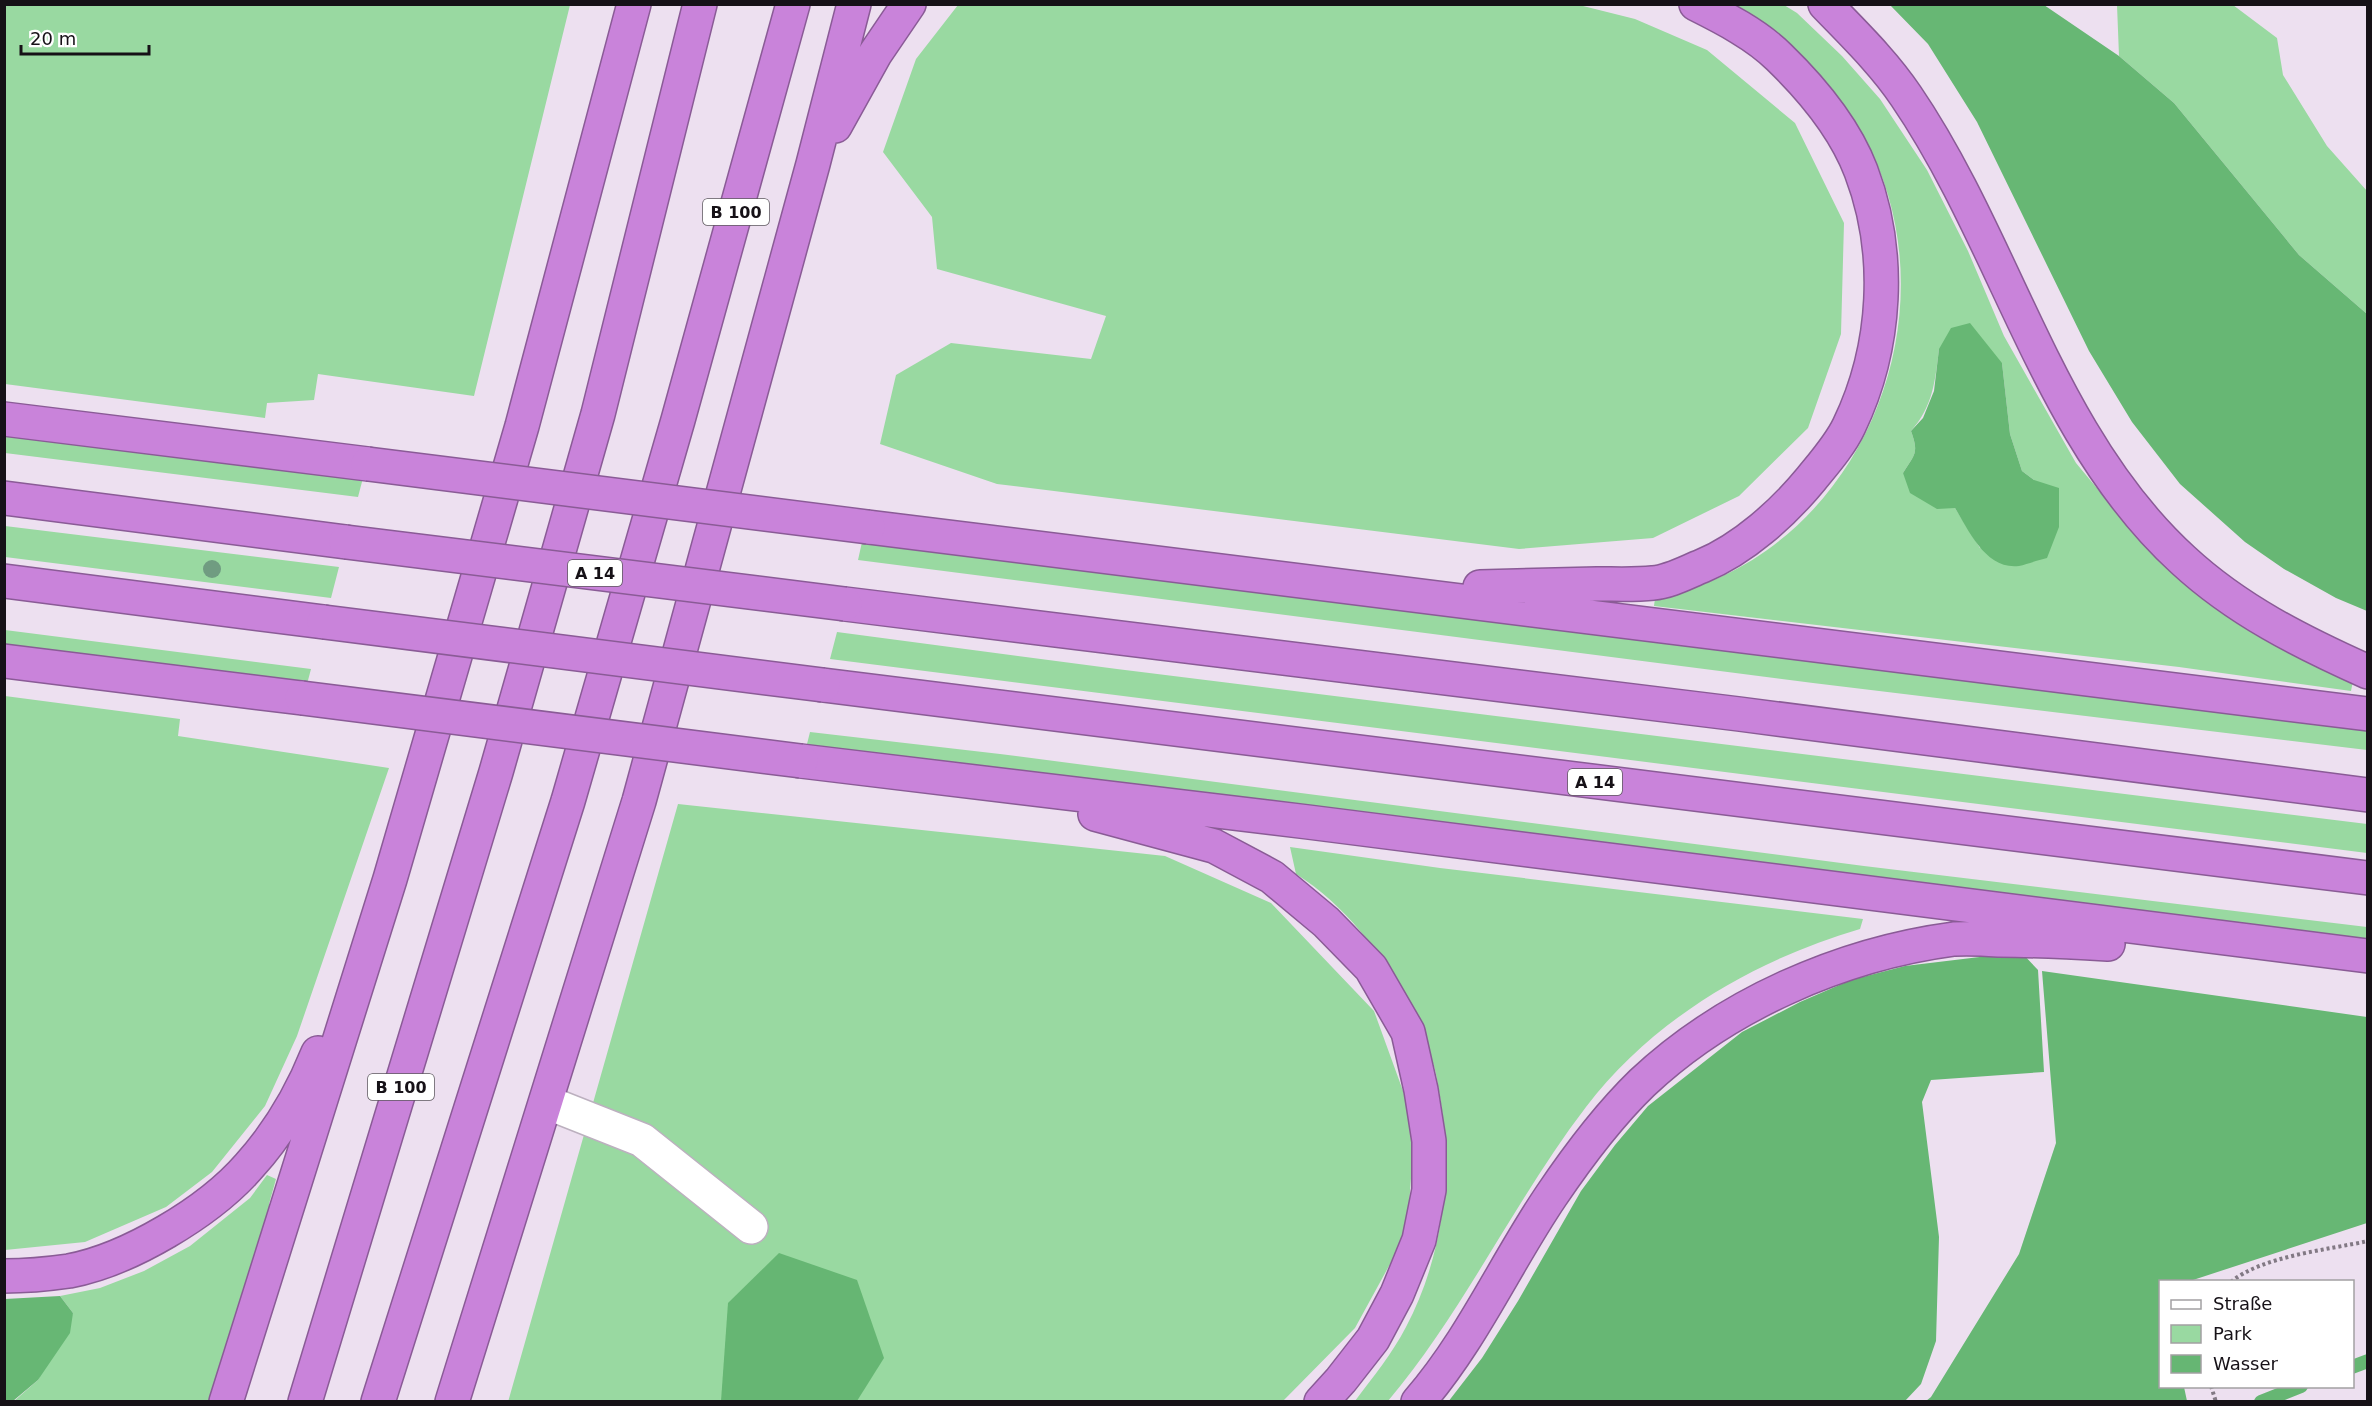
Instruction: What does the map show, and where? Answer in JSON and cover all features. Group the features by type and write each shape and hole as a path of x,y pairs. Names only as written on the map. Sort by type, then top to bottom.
{"highway":[{"path":"226,1401 390,879 522,426 634,4"},
{"name":"B 100","path":"305,1401 496,772 595,425 700,4"},
{"name":"B 100","path":"378,1401 568,801 678,420 793,4"},
{"path":"452,1401 639,801 813,164 854,4"},
{"path":"813,164 875,54 909,4"},
{"path":"1361,589 1655,583 1704,565 1752,537 1791,503 1825,462 1849,428 1870,373 1880,322 1882,270 1876,217 1861,169 1841,132 1814,94 1778,56 1738,27 1696,4"},
{"path":"1825,4 1905,94 1970,206 2051,376 2093,448 2134,508 2182,560 2237,605 2302,643 2367,672"},
{"path":"4,411 42,424"},
{"path":"4,419 2367,714"},
{"name":"A 14","path":"4,498 1727,712 2367,795"},
{"name":"A 14","path":"4,581 2367,878"},
{"path":"4,661 1320,824 2367,957"},
{"path":"962,781 1214,846 1272,877 1326,922 1371,969 1398,1014 1408,1032 1421,1090 1429,1142 1429,1190 1419,1240 1397,1294 1373,1339 1341,1380 1320,1401"},
{"path":"4,1276 70,1270 121,1255 170,1230 206,1205 249,1167 279,1126 310,1073 390,879"},
{"path":"1418,1401 1431,1387 1472,1327 1550,1197 1593,1136 1642,1083 1690,1044 1802,979 1879,953 1956,939 2040,940 2367,957"},
{"path":"466,1401 489,1282"}],"lane":[{"path":"546,1102 642,1140 751,1227"}],"path":[{"path":"2232,1280 2238,1275 2269,1262 2367,1241"}],"green space":[{"path":"5,4 570,5 474,396 318,374 314,400 267,403 265,418 5,384"},
{"path":"958,5 1579,5 1635,19 1707,50 1795,123 1844,223 1841,334 1808,428 1739,496 1653,538 1519,549 997,484 880,444 896,375 951,343 1091,359 1106,316 937,269 932,217 883,152 916,59"},
{"path":"1729,5 1784,5 1797,13 1842,56 1880,99 1927,170 1968,251 2004,336 2076,463 2150,552 2191,588 2353,681 2351,691 2179,667 1654,606 1655,598 1726,574 1787,535 1836,482 1872,420 1894,351 1901,279 1891,206 1864,137 1836,97 1804,63","holes":["1939,349 2002,363 2010,434 2022,471 2034,480 1980,548 1955,508 1903,473 1915,453 1911,431 1924,412 1932,393"]},
{"path":"2117,5 2233,5 2277,38 2283,75 2327,146 2367,191 2367,314 2299,255 2174,103 2119,56"},
{"path":"5,433 363,478 358,497 5,453"},
{"path":"5,526 339,567 331,598 5,557"},
{"path":"862,542 2367,731 2367,750 1813,683 858,560"},
{"path":"5,630 311,669 306,688 5,650"},
{"path":"837,632 1117,669 2367,824 2367,853 830,659"},
{"path":"5,696 180,719 178,736 389,768 297,1036 265,1106 212,1172 166,1207 85,1242 5,1250"},
{"path":"810,732 1000,754 1864,866 2367,927 2367,944 805,752"},
{"path":"678,804 1165,856 1271,903 1374,1011 1415,1124 1407,1233 1355,1328 1283,1401 508,1402"},
{"path":"1290,847 1440,868 1863,919 1860,929 1782,957 1745,975 1709,996 1643,1046 1613,1075 1560,1143 1441,1330 1388,1401 1355,1401 1401,1337 1419,1300 1429,1272 1442,1215 1445,1185 1444,1126 1434,1066 1422,1034 1397,984 1373,948 1346,915 1314,886 1296,874"},
{"path":"267,1175 276,1179 269,1204 272,1206 210,1401 13,1402 38,1380 73,1313 60,1296 100,1288 144,1271 190,1246 250,1198"}],"shaded area":[{"path":"1890,5 2044,5 2119,56 2174,103 2299,255 2367,314 2367,611 2336,598 2284,569 2245,542 2180,484 2132,422 2089,351 1977,122 1928,44"},
{"path":"1970,323 2002,363 2010,434 2022,471 2034,480 2059,488 2059,527 2047,558 2019,566 2007,566 1988,555 1973,538 1955,508 1937,509 1910,493 1903,473 1915,453 1911,431 1923,418 1934,391 1939,349 1951,328"},
{"path":"2021,952 2038,970 2044,1072 1931,1080 1922,1102 1939,1237 1936,1341 1921,1384 1905,1401 1448,1402 1482,1358 1518,1301 1581,1191 1615,1145 1648,1106 1742,1032 1800,1002 1851,980 1905,966"},
{"path":"2042,971 2367,1017 2367,1223 2193,1280 2159,1280 2159,1388 2184,1388 2187,1401 1926,1401 1931,1397 2019,1254 2056,1143"},
{"path":"60,1296 73,1313 70,1333 38,1380 13,1401 5,1401 5,1299"}],"water":[{"path":"779,1253 857,1280 884,1358 857,1401 721,1401 728,1303"}],"waterway":[{"path":"2354,1366 2368,1361"},
{"path":"2261,1402 2296,1388"}]}
